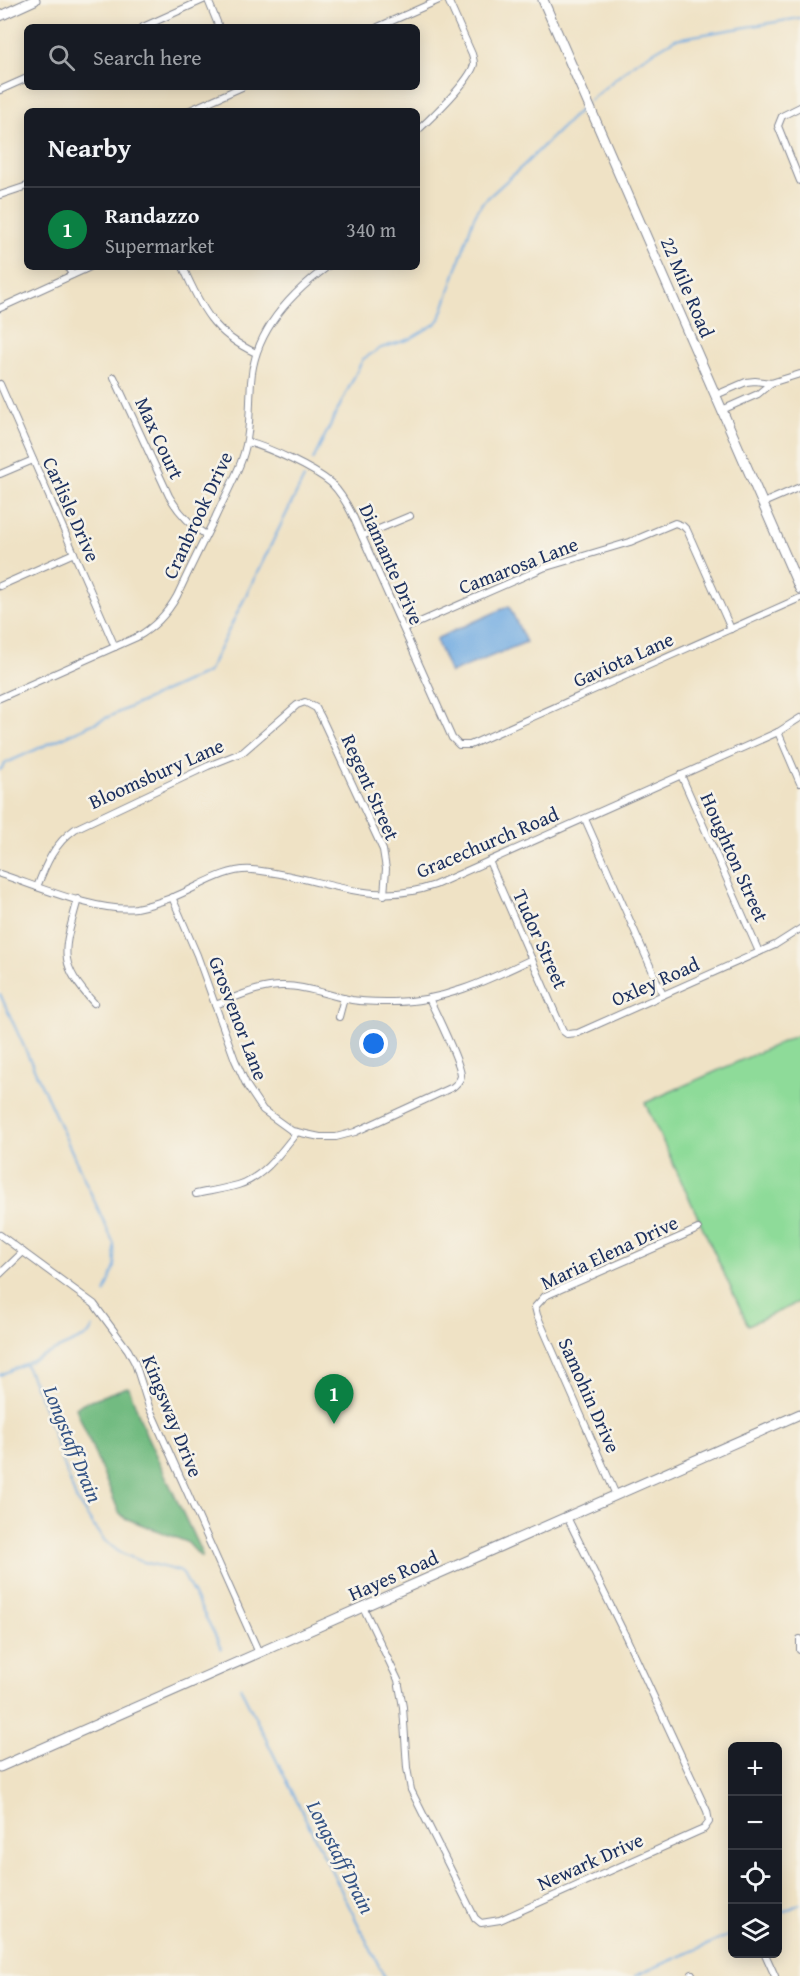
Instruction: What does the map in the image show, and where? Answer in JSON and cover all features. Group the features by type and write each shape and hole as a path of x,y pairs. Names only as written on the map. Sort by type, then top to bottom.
{"main road":[{"path":"0,15 35,0"},
{"name":"22 Mile Road","path":"543,0 800,589"},
{"name":"Hayes Road","path":"0,1767 800,1414"}],"street":[{"path":"150,24 204,0"},
{"path":"208,0 218,24"},
{"path":"385,24 439,0"},
{"path":"420,128 443,106 469,74 474,64 472,54 448,0"},
{"path":"0,90 24,79"},
{"path":"195,108 235,90"},
{"path":"800,107 786,113 779,120 780,131 800,181"},
{"path":"0,195 24,187"},
{"path":"70,270 72,275"},
{"path":"0,308 83,270"},
{"path":"184,270 200,304 214,324 234,341 256,353"},
{"name":"Cranbrook Drive","path":"0,698 145,632 165,615 177,596 234,479 247,442 251,373 256,353 270,325 289,298 323,270"},
{"path":"722,410 758,394 771,383 800,374"},
{"name":"Max Court","path":"114,377 169,496 189,522 206,535"},
{"path":"716,395 746,382 771,383"},
{"name":"Carlisle Drive","path":"0,384 115,647"},
{"name":"Diamante Drive","path":"247,442 278,454 315,473 331,484 348,505 452,738 459,745"},
{"path":"0,474 33,460"},
{"path":"763,503 800,487"},
{"path":"362,536 410,516"},
{"name":"Camarosa Lane","path":"404,629 543,568 619,546 670,525 679,524 687,530 731,628"},
{"path":"0,586 74,553"},
{"name":"Gaviota Lane","path":"459,745 470,745 800,598"},
{"name":"Bloomsbury Lane","path":"37,886 52,852 64,837 75,829 243,752 297,705 305,702"},
{"name":"Regent Street","path":"305,702 316,708 321,717 383,850 386,869 384,895"},
{"name":"Gracechurch Road","path":"0,874 102,907 135,908 172,897 228,873 250,870 366,894 394,895 427,888 489,861 778,732 800,718"},
{"path":"778,732 800,783"},
{"name":"Houghton Street","path":"681,775 759,952"},
{"path":"585,819 663,995"},
{"name":"Tudor Street","path":"489,861 563,1031"},
{"name":"Grosvenor Lane","path":"172,897 235,1060 251,1094 267,1114 297,1132"},
{"path":"78,899 67,938 65,955 71,975 94,1003"},
{"name":"Oxley Road","path":"563,1031 567,1034 578,1033 759,952 800,929"},
{"path":"214,1005 273,986 293,987 344,998 394,1002 429,998 471,987 532,959"},
{"path":"339,1017 344,998"},
{"path":"196,1194 240,1184 258,1173 272,1163 297,1132 320,1137 336,1137 355,1132 453,1087 461,1076 458,1064 429,998"},
{"name":"Maria Elena Drive","path":"535,1307 545,1296 698,1229"},
{"name":"Kingsway Drive","path":"0,1235 94,1304 128,1350 135,1363 149,1407 259,1653"},
{"path":"0,1274 23,1252"},
{"name":"Samohin Drive","path":"535,1307 616,1496"},
{"name":"Newark Drive","path":"363,1607 398,1680 411,1790 474,1918 481,1923 500,1920 704,1829 709,1822 707,1811 626,1637 567,1517"},
{"path":"800,1639 800,1650"},
{"path":"767,1958 775,1976"}],"green space":[{"path":"800,1034 800,1302 748,1325 645,1103"},
{"path":"127,1387 146,1434 202,1554 201,1557 187,1542 125,1518 119,1512 76,1408 83,1403"}],"water":[{"path":"509,606 526,642 450,673 436,640"}],"waterway":[{"path":"590,100 636,62 675,39 800,18"},
{"path":"313,460 363,359 381,348 410,339 440,319 474,217 482,203 586,104"},
{"path":"0,770 6,763 208,672 304,478"},
{"path":"0,994 114,1244 115,1267 105,1293"},
{"path":"0,1375 85,1337 93,1327"},
{"name":"Longstaff Drain","path":"25,1364 41,1399 76,1499 97,1531 119,1552 183,1574 221,1649"},
{"name":"Longstaff Drain","path":"240,1687 384,1976"},
{"path":"782,1912 800,1904"},
{"path":"635,1976 728,1936"}],"place":[{"name":"Randazzo","path":"334,1424"}]}
